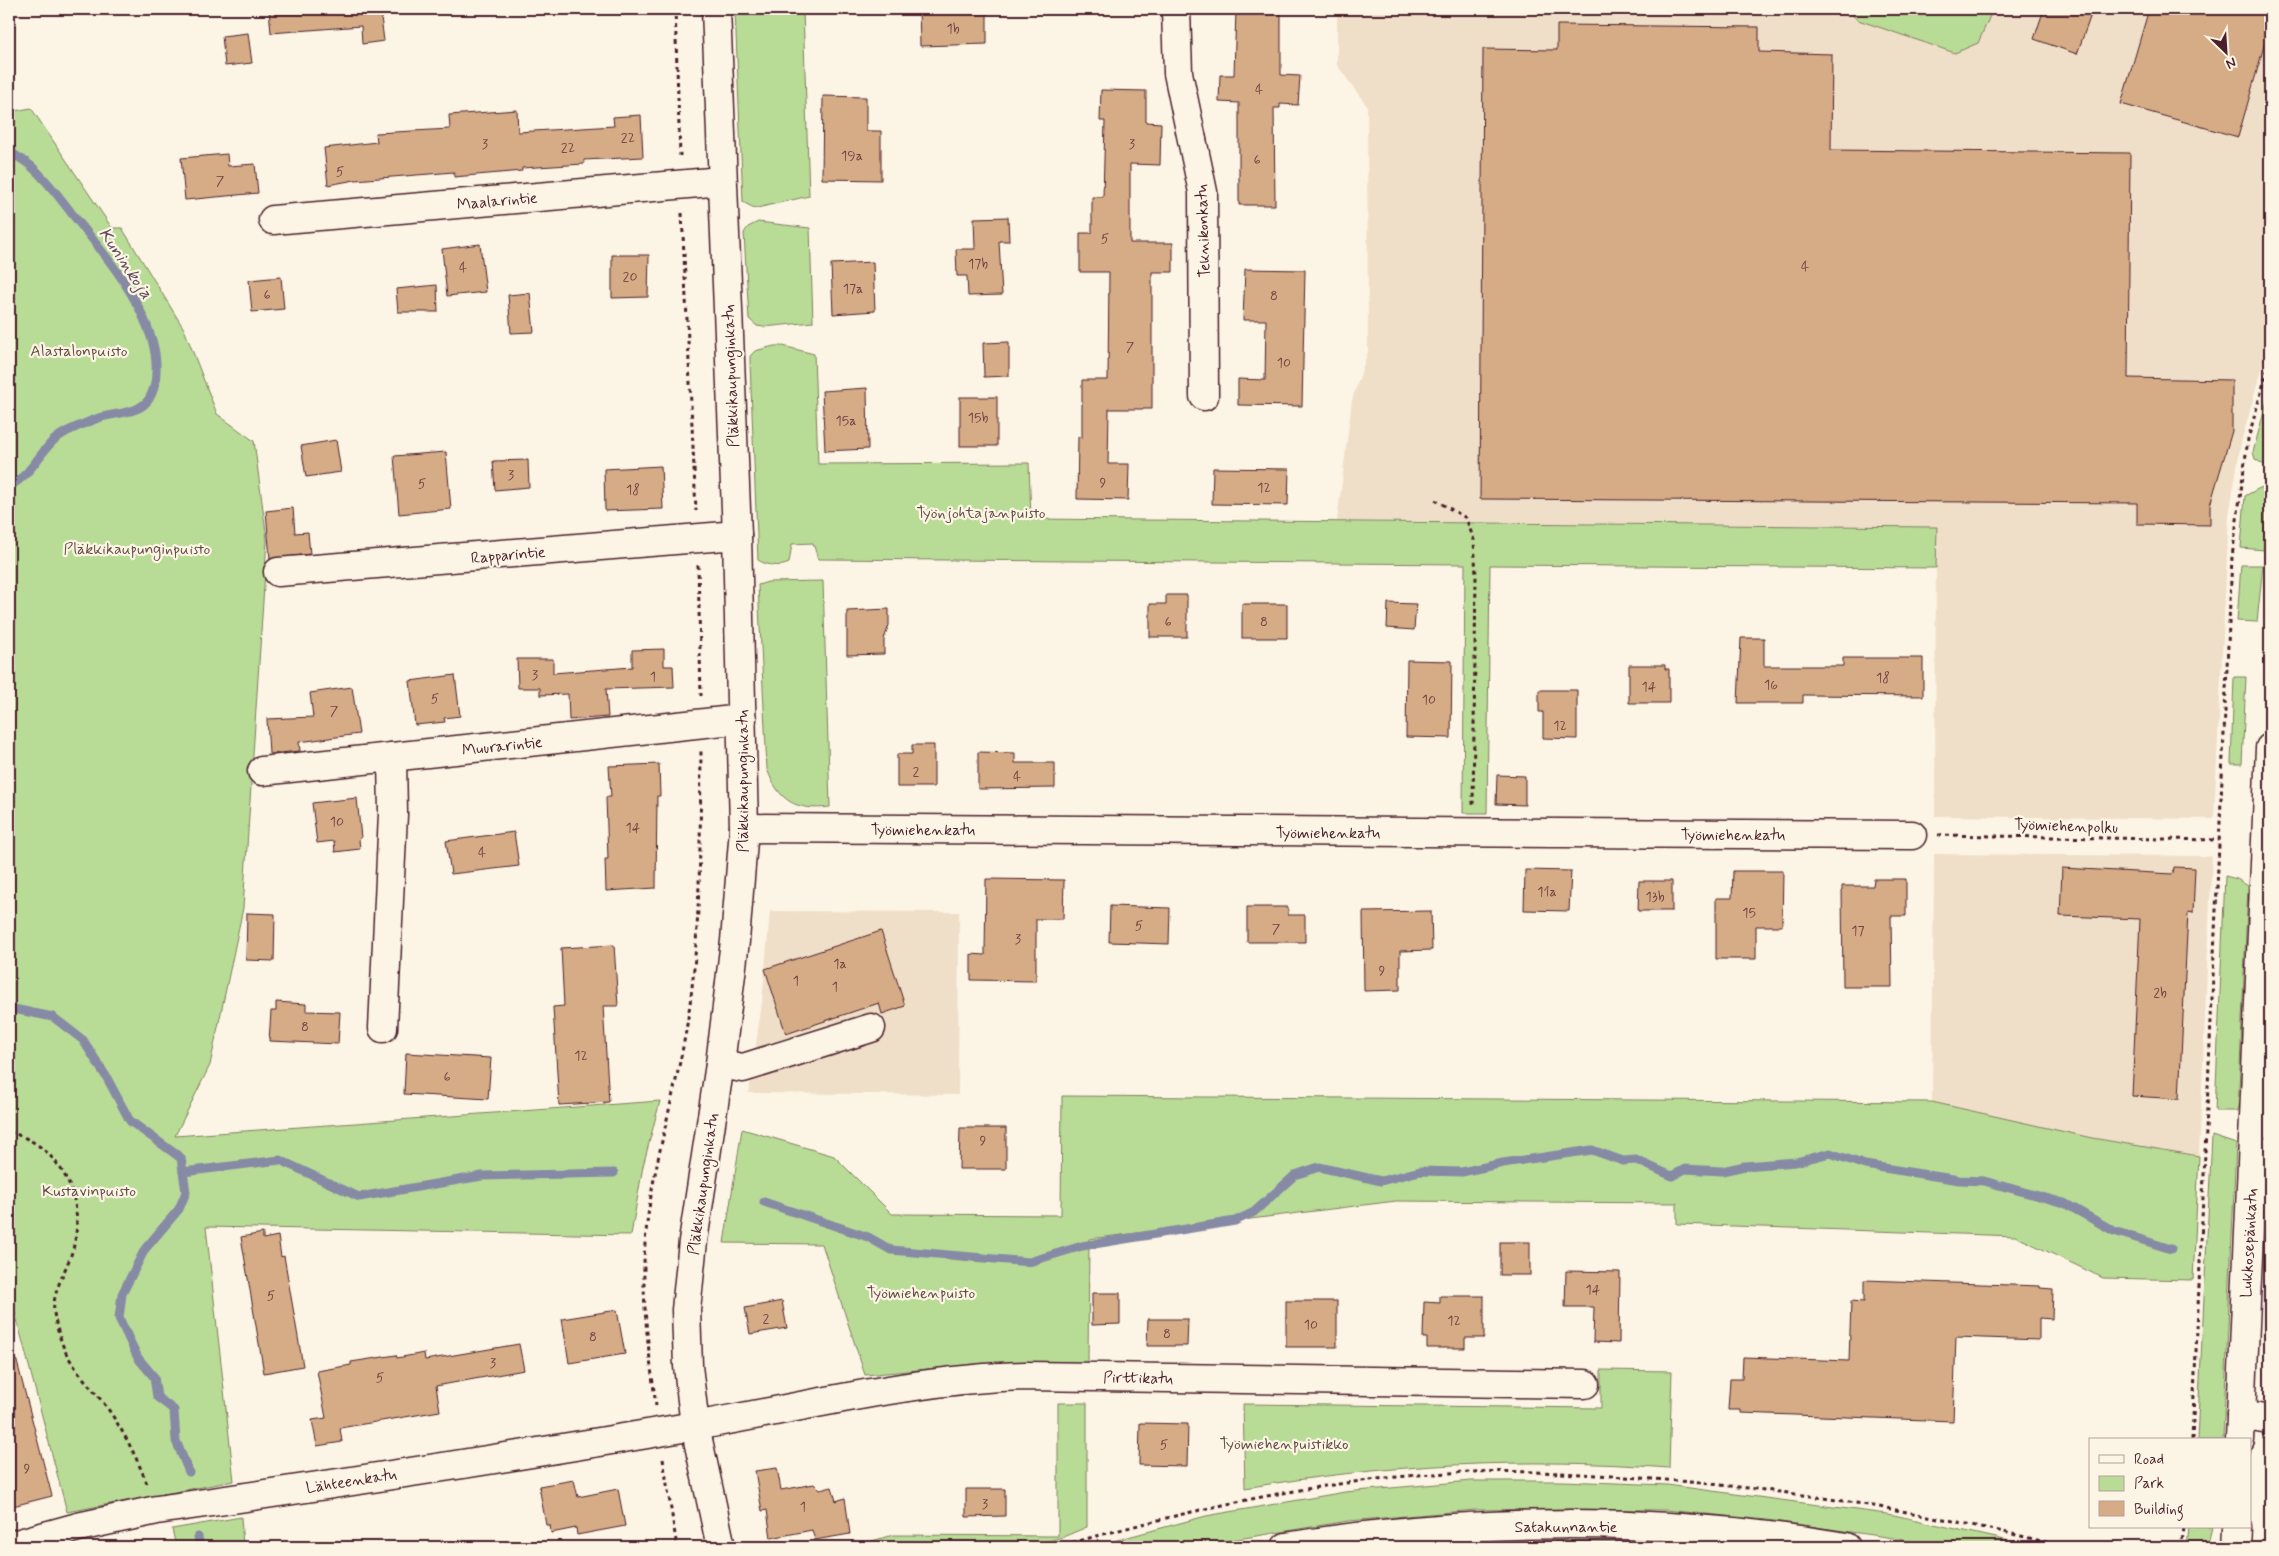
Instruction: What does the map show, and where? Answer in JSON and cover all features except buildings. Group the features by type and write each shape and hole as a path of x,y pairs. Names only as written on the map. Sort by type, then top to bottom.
{"street":[{"name":"Pläkkikaupunginkatu","path":"716,9 737,534 744,828 741,884 720,1064 692,1241 686,1310 688,1366 695,1426 721,1547"},
{"name":"Teknikonkatu","path":"1176,9 1178,73 1203,192 1204,396"},
{"name":"Maalarintie","path":"273,220 722,181"},
{"name":"Rapparintie","path":"278,572 737,534"},
{"name":"Muurarintie","path":"262,771 742,719"},
{"name":"Lukkosepänkatu","path":"2240,1427 2270,748"},
{"path":"383,1028 393,814 392,757"},
{"name":"Työmiehenkatu","path":"744,828 1912,835"},
{"path":"720,1064 742,1068 871,1028"},
{"name":"Pirttikatu","path":"695,1426 918,1384 972,1377 1025,1376 1585,1384"},
{"path":"2240,1427 2270,1420"},
{"name":"Lähteenkatu","path":"9,1546 78,1527 157,1510 695,1426"},
{"name":"Satakunnantie","path":"1286,1547 1348,1537 1457,1528 1561,1525 1642,1526 1732,1533 1846,1547"},
{"path":"2236,1547 2237,1528"}],"path":[{"path":"675,9 680,185 698,538 702,723 695,955 688,1018 647,1224 644,1266 645,1306 659,1431 677,1547"},
{"path":"2192,1438 2232,557 2248,439 2270,362"},
{"path":"1435,500 1466,518 1474,540 1476,576 1474,832"},
{"name":"Työmiehenpolku","path":"1912,835 1967,834 2082,839 2220,840"},
{"path":"9,1132 16,1134 48,1154 63,1170 72,1196 77,1221 73,1248 54,1303 57,1323 65,1350 110,1412 130,1447 157,1510"},
{"path":"2180,1547 2183,1528"}],"shaded area":[{"path":"1337,9 2270,9 2270,338 2241,443 2229,516 2214,819 1935,816 1936,527 1337,521 1352,400 1368,351 1367,106 1337,65"},
{"path":"1934,854 2212,856 2199,1156 2092,1138 1932,1102"},
{"path":"770,911 959,912 958,1095 749,1093 762,1002"}],"green space":[{"path":"735,9 803,9 809,196 757,208 743,202"},
{"path":"1845,9 1993,9 1978,43 1955,53 1858,20"},
{"name":"Pläkkikaupunginpuisto","path":"31,108 112,228 122,228 184,329 217,414 254,441 267,540 243,908 210,1065 175,1136 660,1101 643,1166 631,1235 206,1227 234,1481 67,1512 9,1289 9,112"},
{"path":"758,222 810,228 813,322 764,327 757,326 749,319 744,233 748,227"},
{"name":"Työnjohtajanpuisto","path":"774,346 783,346 814,354 818,464 1029,463 1031,519 1937,527 1936,568 1490,565 1487,813 1463,813 1465,564 818,559 813,543 792,544 789,563 785,565 777,566 765,563 758,560 750,356 755,351"},
{"path":"2270,390 2269,468 2255,459 2253,452"},
{"path":"2267,484 2264,550 2241,548 2245,496"},
{"path":"2241,565 2263,565 2257,622 2237,621"},
{"path":"823,581 830,807 818,808 798,805 783,796 777,789 767,769 758,585 768,582"},
{"path":"2234,677 2246,677 2242,764 2231,764"},
{"path":"2225,876 2237,879 2248,886 2238,1111 2215,1111"},
{"name":"Työmiehenpuisto","path":"1062,1096 1932,1102 2092,1138 2199,1156 2193,1280 2103,1278 2015,1236 1677,1224 1677,1203 1396,1201 1089,1239 1088,1366 960,1366 865,1375 822,1244 724,1243 742,1129 834,1156 892,1214 1061,1215"},
{"path":"2212,1136 2236,1144 2223,1438 2197,1438"},
{"name":"Työmiehenpuistikko","path":"1601,1370 1672,1371 1669,1468 1562,1463 1456,1465 1351,1473 1245,1488 1243,1404 1601,1408"},
{"path":"1058,1403 1087,1403 1087,1527 1063,1537 1028,1547 851,1547 893,1535 1058,1536"},
{"path":"1471,1481 1563,1481 1667,1485 1894,1515 2036,1547 1939,1547 1893,1538 1767,1520 1665,1510 1566,1509 1475,1510 1348,1521 1189,1547 1091,1547 1206,1516 1345,1492"},
{"path":"241,1517 243,1547 176,1547 172,1529"},
{"path":"2188,1528 2213,1528 2208,1547 2186,1547"},
{"path":"1577,1541 1705,1547 1429,1547 1467,1544"}],"waterway":[{"name":"Kuninkoja","path":"9,151 31,166 48,183 119,274 146,323 154,347 156,362 156,378 152,393 144,404 131,411 100,417 65,433 54,440 27,472 9,487"},
{"path":"9,1008 53,1017 83,1040 107,1078 130,1121 181,1158 186,1192 179,1209 145,1249 122,1294 119,1318 138,1358 154,1377 157,1397 174,1410 176,1441 189,1472"},
{"path":"764,1202 868,1237 891,1250 1029,1262 1082,1246 1235,1221 1254,1212 1295,1175 1319,1167 1381,1181 1420,1171 1462,1172 1503,1163 1592,1150 1623,1161 1636,1160 1672,1176 1685,1169 1722,1171 1745,1166 1796,1162 1830,1153 1865,1165 1959,1180 1984,1181 2064,1203 2114,1231 2171,1249"},
{"path":"183,1172 280,1160 359,1197 482,1176 614,1173"},
{"path":"198,1537 200,1547"}],"park label":[{"name":"Alastalonpuisto","path":"79,350"},
{"name":"Kustavinpuisto","path":"89,1190"}]}
